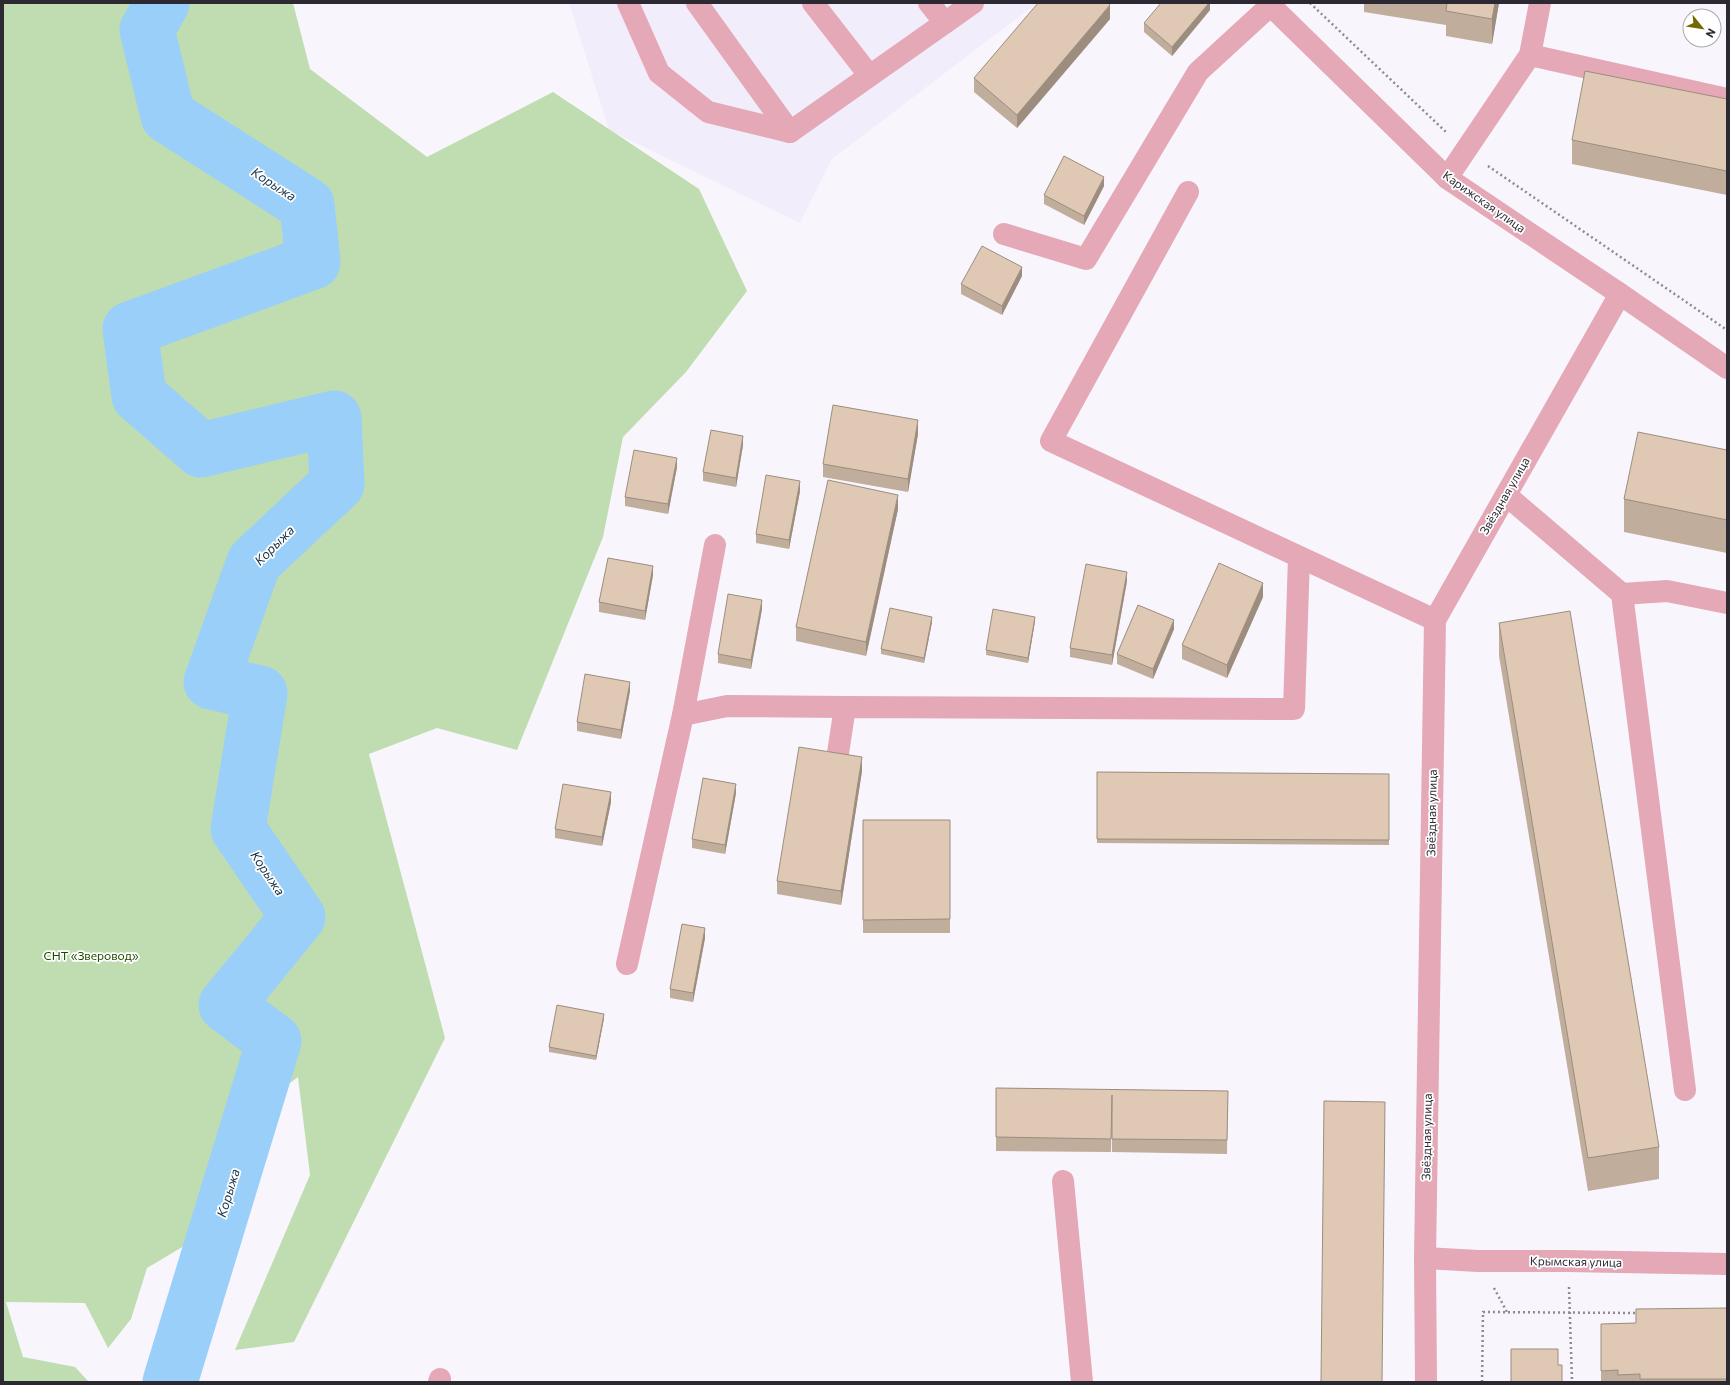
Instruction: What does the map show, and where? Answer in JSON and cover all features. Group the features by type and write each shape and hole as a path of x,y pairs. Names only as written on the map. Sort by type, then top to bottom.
{"street":[{"path":"628,3 659,73 708,112 790,132 973,3"},
{"path":"697,3 790,132"},
{"path":"813,3 869,75"},
{"path":"929,3 945,24"},
{"path":"1447,178 1530,55 1540,3"},
{"path":"1004,234 1086,259 1198,72 1270,4"},
{"name":"Карижская улица","path":"1270,4 1447,178 1727,368"},
{"path":"1530,55 1727,99"},
{"path":"1188,192 1051,441 1435,620"},
{"name":"Звёздная улица","path":"1426,1382 1426,1258 1435,620 1620,294"},
{"path":"1506,495 1622,594 1686,1090"},
{"path":"628,964 683,715 715,545"},
{"path":"683,715 727,706 1294,709 1299,557"},
{"path":"1622,594 1667,591 1727,603"},
{"path":"838,753 845,707"},
{"path":"1063,1181 1082,1382"},
{"name":"Крымская улица","path":"1426,1258 1478,1262 1567,1261 1727,1264"}],"path":[{"path":"1310,3 1466,151 1727,330"},
{"path":"1567,1261 1571,1313 1573,1382"},
{"path":"1482,1382 1482,1312 1641,1313"}],"shaded area":[{"path":"569,3 1037,3 832,159 800,223 609,130"}],"green space":[{"name":"СНТ «Зверовод»","path":"3,3 293,3 310,69 427,157 553,92 699,189 747,291 686,372 623,437 603,537 517,750 437,728 369,754 445,1038 294,1342 235,1350 310,1175 298,1077 240,1120 246,1167 226,1221 147,1268 131,1319 108,1348 85,1303 6,1302 23,1357 75,1367 89,1382 3,1382"}],"building":[{"path":"1038,3 1108,3 1110,5 1017,115 974,78"},
{"path":"1161,3 1209,3 1172,47 1144,23"},
{"path":"1447,3 1495,3 1492,19 1446,11"},
{"path":"1585,71 1727,99 1727,171 1572,140"},
{"path":"1064,156 1104,177 1084,216 1044,195"},
{"path":"982,246 1022,267 1002,306 961,284"},
{"path":"833,405 918,420 908,479 823,464"},
{"path":"711,430 743,436 736,478 703,472"},
{"path":"1638,432 1727,450 1727,520 1624,499"},
{"path":"634,450 677,458 668,504 625,497"},
{"path":"766,475 800,481 789,540 756,534"},
{"path":"828,480 898,495 866,642 796,627"},
{"path":"608,558 653,566 645,611 599,602"},
{"path":"1219,563 1263,583 1227,665 1182,645"},
{"path":"1086,564 1127,572 1112,655 1070,648"},
{"path":"728,594 762,600 751,660 718,654"},
{"path":"1138,605 1174,620 1153,669 1117,654"},
{"path":"890,608 932,617 924,658 881,649"},
{"path":"993,609 1035,617 1028,658 986,650"},
{"path":"1570,611 1659,1147 1588,1158 1499,623"},
{"path":"585,674 630,682 621,730 577,722"},
{"path":"799,747 862,757 841,891 777,881"},
{"path":"1097,772 1389,774 1389,840 1097,839"},
{"path":"703,778 736,784 725,845 692,839"},
{"path":"563,784 611,792 602,837 555,829"},
{"path":"863,820 950,820 950,919 863,920"},
{"path":"682,924 705,928 693,993 670,989"},
{"path":"557,1005 604,1014 596,1056 549,1047"},
{"path":"996,1088 1228,1091 1227,1140 1112,1139 1112,1095 1111,1139 996,1137"},
{"path":"1324,1101 1385,1102 1382,1382 1321,1382"},
{"path":"1727,1308 1727,1379 1640,1379 1640,1374 1618,1375 1618,1370 1601,1371 1601,1324 1636,1323 1636,1309"},
{"path":"1511,1349 1558,1349 1558,1365 1562,1365 1562,1382 1511,1382"}],"waterway":[{"name":"Корыжа","path":"162,3 147,30 168,116 307,205 313,262 130,329 139,396 201,450 334,418 337,484 254,562 211,682 260,693 238,829 298,917 226,1005 274,1041 170,1382"}]}
